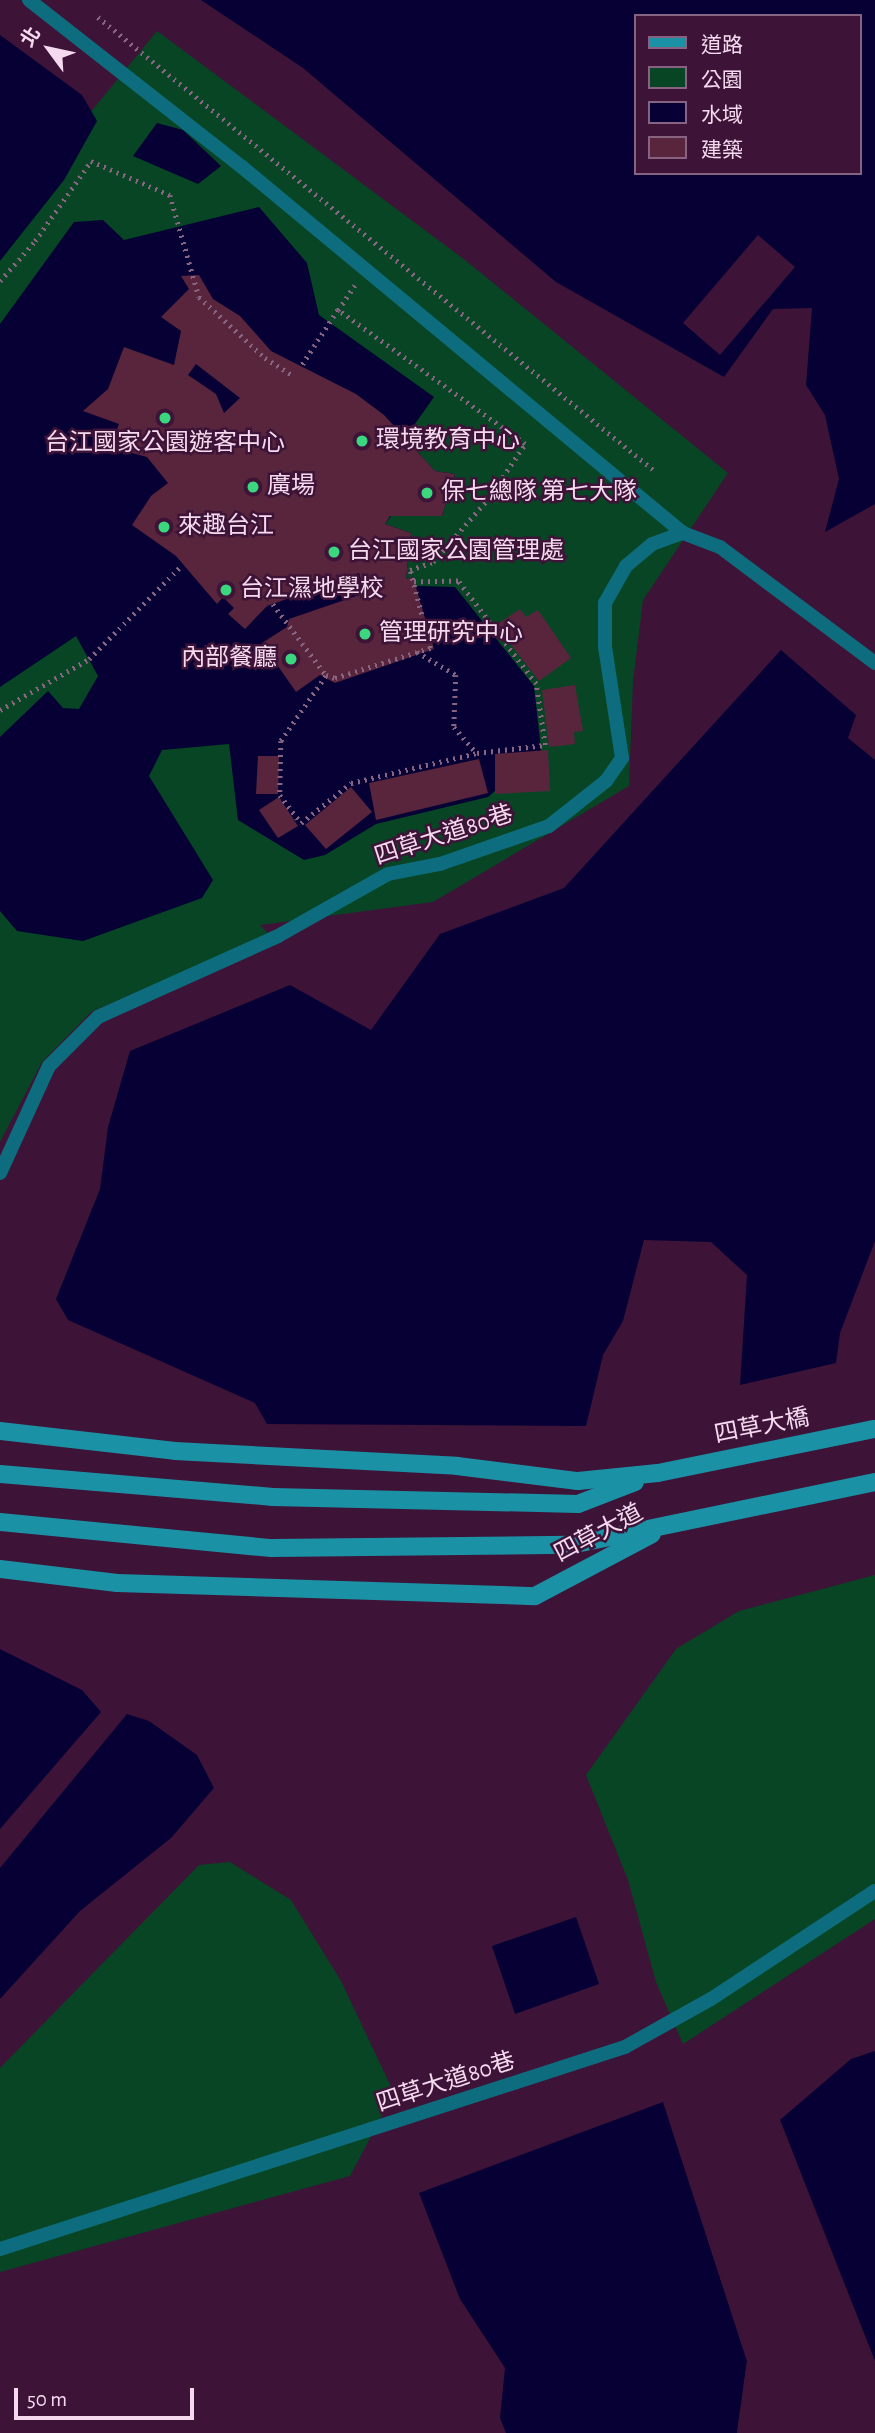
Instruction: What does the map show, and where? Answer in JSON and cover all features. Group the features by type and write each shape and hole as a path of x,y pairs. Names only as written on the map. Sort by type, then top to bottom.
{"street":[{"name":"四草大橋","path":"658,1473 875,1429"},
{"name":"四草大道","path":"0,1431 175,1451 457,1466 578,1481 658,1473"},
{"name":"四草大道","path":"0,1474 273,1497 578,1504 658,1473"},
{"path":"673,1522 875,1482"},
{"name":"四草大道","path":"0,1522 272,1548 571,1545 673,1522"},
{"name":"四草大道","path":"0,1569 117,1583 535,1596 673,1522"}],"lane":[{"path":"29,0 242,167 682,533 720,547 875,663"},
{"name":"四草大道80巷","path":"0,1173 49,1066 98,1017 278,936 388,874 440,864 549,826 606,781 622,758 605,647 605,603 626,566 652,544 682,533"},
{"name":"四草大道80巷","path":"0,2249 625,2046 711,1999 875,1891"}],"path":[{"path":"98,17 656,472"},
{"path":"0,281 35,241 91,161 170,195 199,297 265,358 290,374"},
{"path":"273,604 326,676 335,678 430,648 410,570 433,562 487,499 524,444 338,310 300,367"},
{"path":"0,710 89,659 182,565"},
{"path":"326,676 281,741 280,794 301,823 351,783 477,753 545,745 537,684 458,581 412,582"},
{"path":"417,651 456,675 454,727 477,753"}],"green space":[{"path":"157,31 465,260 728,473 643,600 633,681 629,786 433,902 260,925 269,934 91,1012 42,1062 0,1142 0,223"},
{"path":"875,1575 875,1919 683,2044 656,1982 628,1880 586,1775 676,1649 739,1611"},
{"path":"230,1862 291,1900 341,1981 394,2093 350,2176 0,2272 0,2068 199,1865"}],"water":[{"path":"201,0 875,0 875,504 825,532 839,479 825,415 806,385 812,308 773,309 724,377 556,282 303,68"},
{"path":"0,35 82,95 97,121 64,180 0,261"},
{"path":"157,123 183,130 221,166 198,184 133,156"},
{"path":"259,207 307,263 319,315 434,397 405,438 435,471 455,474 442,516 391,516 385,524 411,533 406,579 413,577 416,586 455,587 534,686 541,750 488,797 376,824 325,855 304,860 238,820 229,744 162,750 149,776 213,880 202,898 83,941 17,931 0,911 0,737 48,691 63,708 79,709 98,676 76,636 0,687 0,324 74,222 103,220 124,240"},
{"path":"781,650 856,715 848,738 875,760 875,1241 840,1333 836,1363 740,1385 747,1275 711,1242 644,1240 623,1321 603,1355 586,1426 267,1424 255,1403 68,1320 56,1299 100,1189 108,1127 130,1051 290,985 371,1030 440,934 564,888"},
{"path":"0,1649 82,1690 101,1712 0,1829"},
{"path":"127,1714 149,1721 197,1755 214,1788 171,1838 80,1911 0,1999 0,1868"},
{"path":"576,1917 599,1984 515,2014 492,1946"},
{"path":"875,2051 875,2361 780,2120 851,2059"},
{"path":"663,2102 747,2361 737,2433 506,2433 500,2418 505,2368 460,2299 419,2193"}],"pier":[{"path":"758,235 795,267 720,355 683,323"},
{"path":"663,2102 751,2360 741,2433 737,2433 747,2361"},
{"path":"778,2117 780,2120 875,2365 872,2363"}],"building":[{"path":"199,275 213,299 240,316 271,351 356,394 384,415 435,471 455,474 442,516 390,516 385,524 411,533 406,579 413,577 434,649 335,683 320,675 296,692 262,643 287,627 289,619 365,593 359,573 267,606 245,629 228,614 234,608 223,597 217,604 176,556 132,525 151,496 168,483 147,457 110,447 119,424 83,411 108,389 124,347 174,365 181,331 161,317 189,289 181,276","holes":["196,364 240,398 224,413 216,394 188,375"]},
{"path":"520,609 526,617 538,610 571,658 539,681 496,625"},
{"path":"575,685 583,731 574,732 575,744 549,747 542,690"},
{"path":"548,750 550,791 495,794 495,754"},
{"path":"258,756 279,756 278,794 256,794"},
{"path":"479,759 488,793 376,820 369,783"},
{"path":"351,787 372,812 326,849 305,825"},
{"path":"279,797 298,826 278,838 259,810"}],"place":[{"name":"台江國家公園遊客中心","path":"165,418"},
{"name":"環境教育中心","path":"362,441"},
{"name":"廣場","path":"253,487"},
{"name":"保七總隊 第七大隊","path":"427,493"},
{"name":"來趣台江","path":"164,527"},
{"name":"台江國家公園管理處","path":"334,552"},
{"name":"台江濕地學校","path":"226,590"},
{"name":"管理研究中心","path":"365,634"},
{"name":"內部餐廳","path":"291,659"}]}
